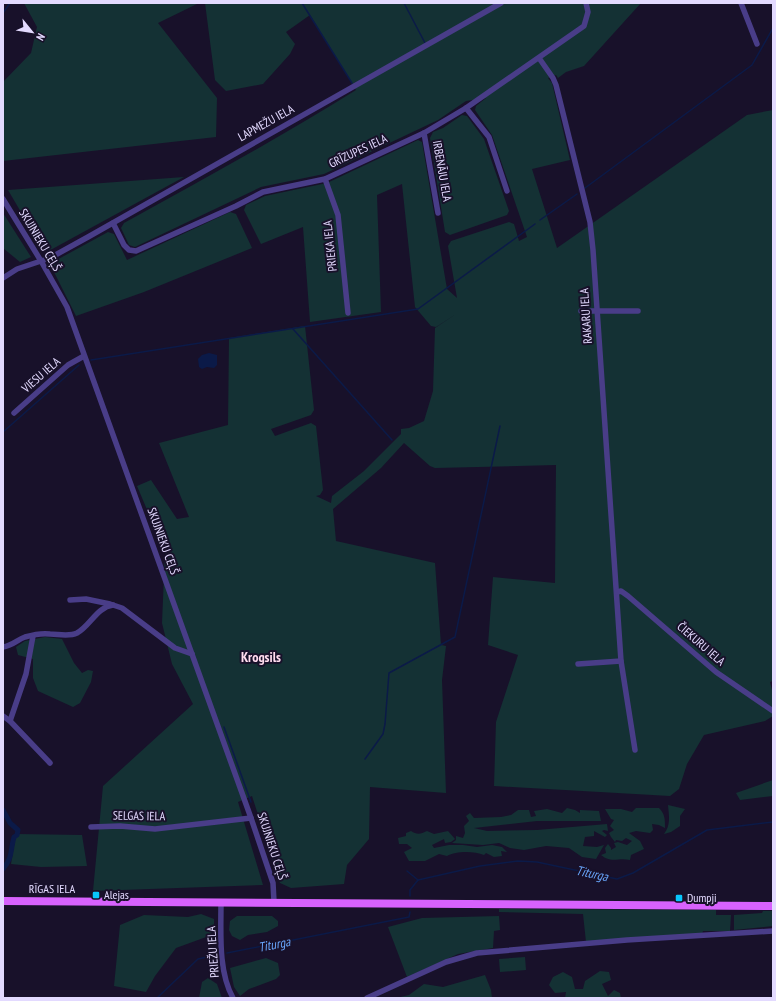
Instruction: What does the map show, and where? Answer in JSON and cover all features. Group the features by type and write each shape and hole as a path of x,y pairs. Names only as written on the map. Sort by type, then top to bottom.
{"main road":[{"name":"RĪGAS IELA","path":"3,901 773,906"}],"street":[{"name":"LAPMEŽU IELA","path":"3,278 16,269 42,261 56,254 501,3"},
{"name":"GRĪZUPES IELA","path":"113,222 124,245 129,250 136,251 236,206 263,192 325,179 424,133 466,108 584,26 588,12 586,3"},
{"path":"741,3 757,44"},
{"name":"RAKARU IELA","path":"539,58 556,85 590,222 621,661 635,750"},
{"path":"466,108 489,137 507,191"},
{"name":"IRBENĀJU IELA","path":"424,133 438,213"},
{"name":"PRIEKA IELA","path":"325,179 338,215 348,312"},
{"name":"SKUJNIEKU CEĻŠ","path":"3,199 42,261 66,307 252,818 273,882 274,902"},
{"path":"581,312 638,311"},
{"name":"VIESU IELA","path":"14,413 68,365 84,356"},
{"name":"ČIEKURU IELA","path":"616,592 624,593 628,596 716,672 773,711"},
{"path":"70,600 86,600 122,608 175,648 192,654"},
{"path":"3,647 10,646 25,637 48,634 63,635 77,633 97,614 109,606 114,605"},
{"path":"10,721 26,674 34,636"},
{"path":"578,664 621,661"},
{"path":"3,716 10,721 50,763"},
{"name":"SELGAS IELA","path":"91,827 120,826 155,829 252,818"},
{"name":"PRIEŽU IELA","path":"221,902 224,976 228,989 233,998"},
{"path":"367,998 446,962 477,953 627,940 773,931"}],"green space":[{"path":"24,3 199,3 158,23 217,98 216,137 3,161 3,82 31,53 37,27"},
{"path":"205,3 641,3 584,66 566,72 558,78 556,75 548,78 552,83 570,160 532,169 557,248 747,115 773,110 773,681 770,682 773,694 773,716 765,721 704,735 687,764 679,789 670,796 494,786 496,722 518,655 488,645 493,577 555,583 556,465 435,468 430,466 404,443 381,468 333,509 336,541 435,563 441,645 446,646 442,680 446,793 370,787 369,839 347,865 344,884 291,888 280,883 252,796 238,802 263,885 93,891 103,786 193,704 172,664 162,623 165,552 137,486 151,480 177,519 189,517 159,443 228,425 229,338 305,326 314,410 311,415 271,429 275,436 311,423 316,426 323,490 320,495 316,496 331,503 332,496 364,471 401,434 401,429 409,428 424,421 433,391 435,328 456,314 436,327 431,326 415,307 402,184 377,195 381,312 310,322 303,227 261,244 244,210 246,205 265,196 327,183 418,140 422,142 447,289 457,298 448,246 451,241 509,222 514,224 519,241 527,237 492,135 475,110 476,106 486,98 466,101 438,120 324,174 261,187 135,247 129,245 121,228 124,223 270,141 356,90 310,15 286,32 295,44 290,54 263,84 226,91 215,80"},
{"path":"462,115 467,116 484,139 509,211 507,215 450,235 445,232 430,138 433,132 443,128"},
{"path":"184,177 45,253 8,190"},
{"path":"230,212 236,214 252,248 144,292 76,316 52,268 53,262 108,232 114,234 127,260"},
{"path":"3,213 31,257 20,262 3,248"},
{"path":"45,637 62,639 74,663 82,673 88,670 93,671 91,682 80,703 73,707 38,691 33,678 33,659 18,655 16,647 25,641"},
{"path":"773,780 773,796 740,800 736,793"},
{"path":"668,805 685,809 680,816 680,826 671,832 664,834 669,824"},
{"path":"567,808 580,813 580,810 599,811 601,821 537,821 474,828 487,831 537,830 607,824 608,831 602,831 607,835 605,837 594,831 594,836 585,837 583,846 597,847 604,845 596,859 582,857 569,848 546,846 524,850 510,848 499,843 483,845 452,843 456,840 456,836 463,838 465,833 464,826 469,821 466,816 470,813 474,818 501,817 511,815 518,810 529,810 531,817 536,816 534,811 547,809 562,813"},
{"path":"636,808 659,808 664,817 665,828 652,824 653,830 650,833 636,831 629,833 640,841 644,849 631,855 630,860 612,860 605,858 601,855 606,853 605,848 608,844 611,850 616,847 614,843 618,842 627,845 632,841 626,838 622,841 616,840 615,842 609,833 614,830 610,826 614,820 611,819 605,809 621,809 632,812"},
{"path":"411,831 419,834 427,831 434,834 448,831 455,839 451,842 445,843 444,839 432,845 434,848 449,845 477,847 492,845 502,847 507,852 501,851 502,856 494,857 486,853 484,855 460,852 447,856 439,854 425,861 409,861 404,852 412,848 407,844 399,844 398,838 406,836 406,833"},
{"path":"16,834 82,835 87,866 41,867 11,864"},
{"path":"499,909 716,910 716,915 731,915 730,931 703,931 702,934 586,942 583,914 499,912"},
{"path":"763,911 773,911 773,926 734,930 734,915 762,913"},
{"path":"201,914 214,919 214,929 209,936 176,948 155,976 146,992 114,986 120,925 144,915 188,917"},
{"path":"237,916 272,916 278,921 278,926 267,932 248,935 240,940 232,936 229,930 230,921"},
{"path":"499,916 500,930 494,931 493,948 458,954 407,977 388,927 422,918"},
{"path":"525,957 526,970 500,972 499,959"},
{"path":"266,958 278,963 280,975 276,979 249,989 240,996 234,987 230,968"},
{"path":"600,971 609,972 611,980 602,984 608,996 614,990 620,993 621,998 565,998 566,992 555,993 549,985 553,977 563,972 572,977 575,989 583,989 585,981"},
{"path":"485,975 491,990 492,998 396,998 409,995 424,984 443,987"},
{"path":"208,978 217,984 222,998 199,998 202,982"}],"water":[{"path":"209,353 217,355 217,365 214,368 207,367 202,369 199,367 198,359 202,355"}],"waterway":[{"path":"3,13 10,3"},
{"path":"302,3 352,83"},
{"path":"404,3 425,43"},
{"path":"585,188 752,65 773,28"},
{"path":"540,220 577,194"},
{"path":"91,360 418,309 535,224"},
{"path":"293,329 392,440"},
{"path":"3,432 79,365"},
{"path":"365,759 383,734 389,673 455,637 500,426"},
{"path":"224,727 251,802"},
{"path":"3,810 10,823 18,830 17,835 14,837 10,857 3,869"},
{"name":"Titurga","path":"410,896 410,890 418,880 480,866 518,861 537,862 617,879 633,873 707,830 773,822"},
{"path":"407,871 418,880"},
{"name":"Titurga","path":"227,953 409,917 410,912"},
{"name":"Titurga","path":"157,998 198,959 216,955"}],"place":[{"name":"Alejas","path":"96,895"},
{"name":"Dumpji","path":"679,898"}],"district":[{"name":"Krogsils","path":"261,657"}]}
